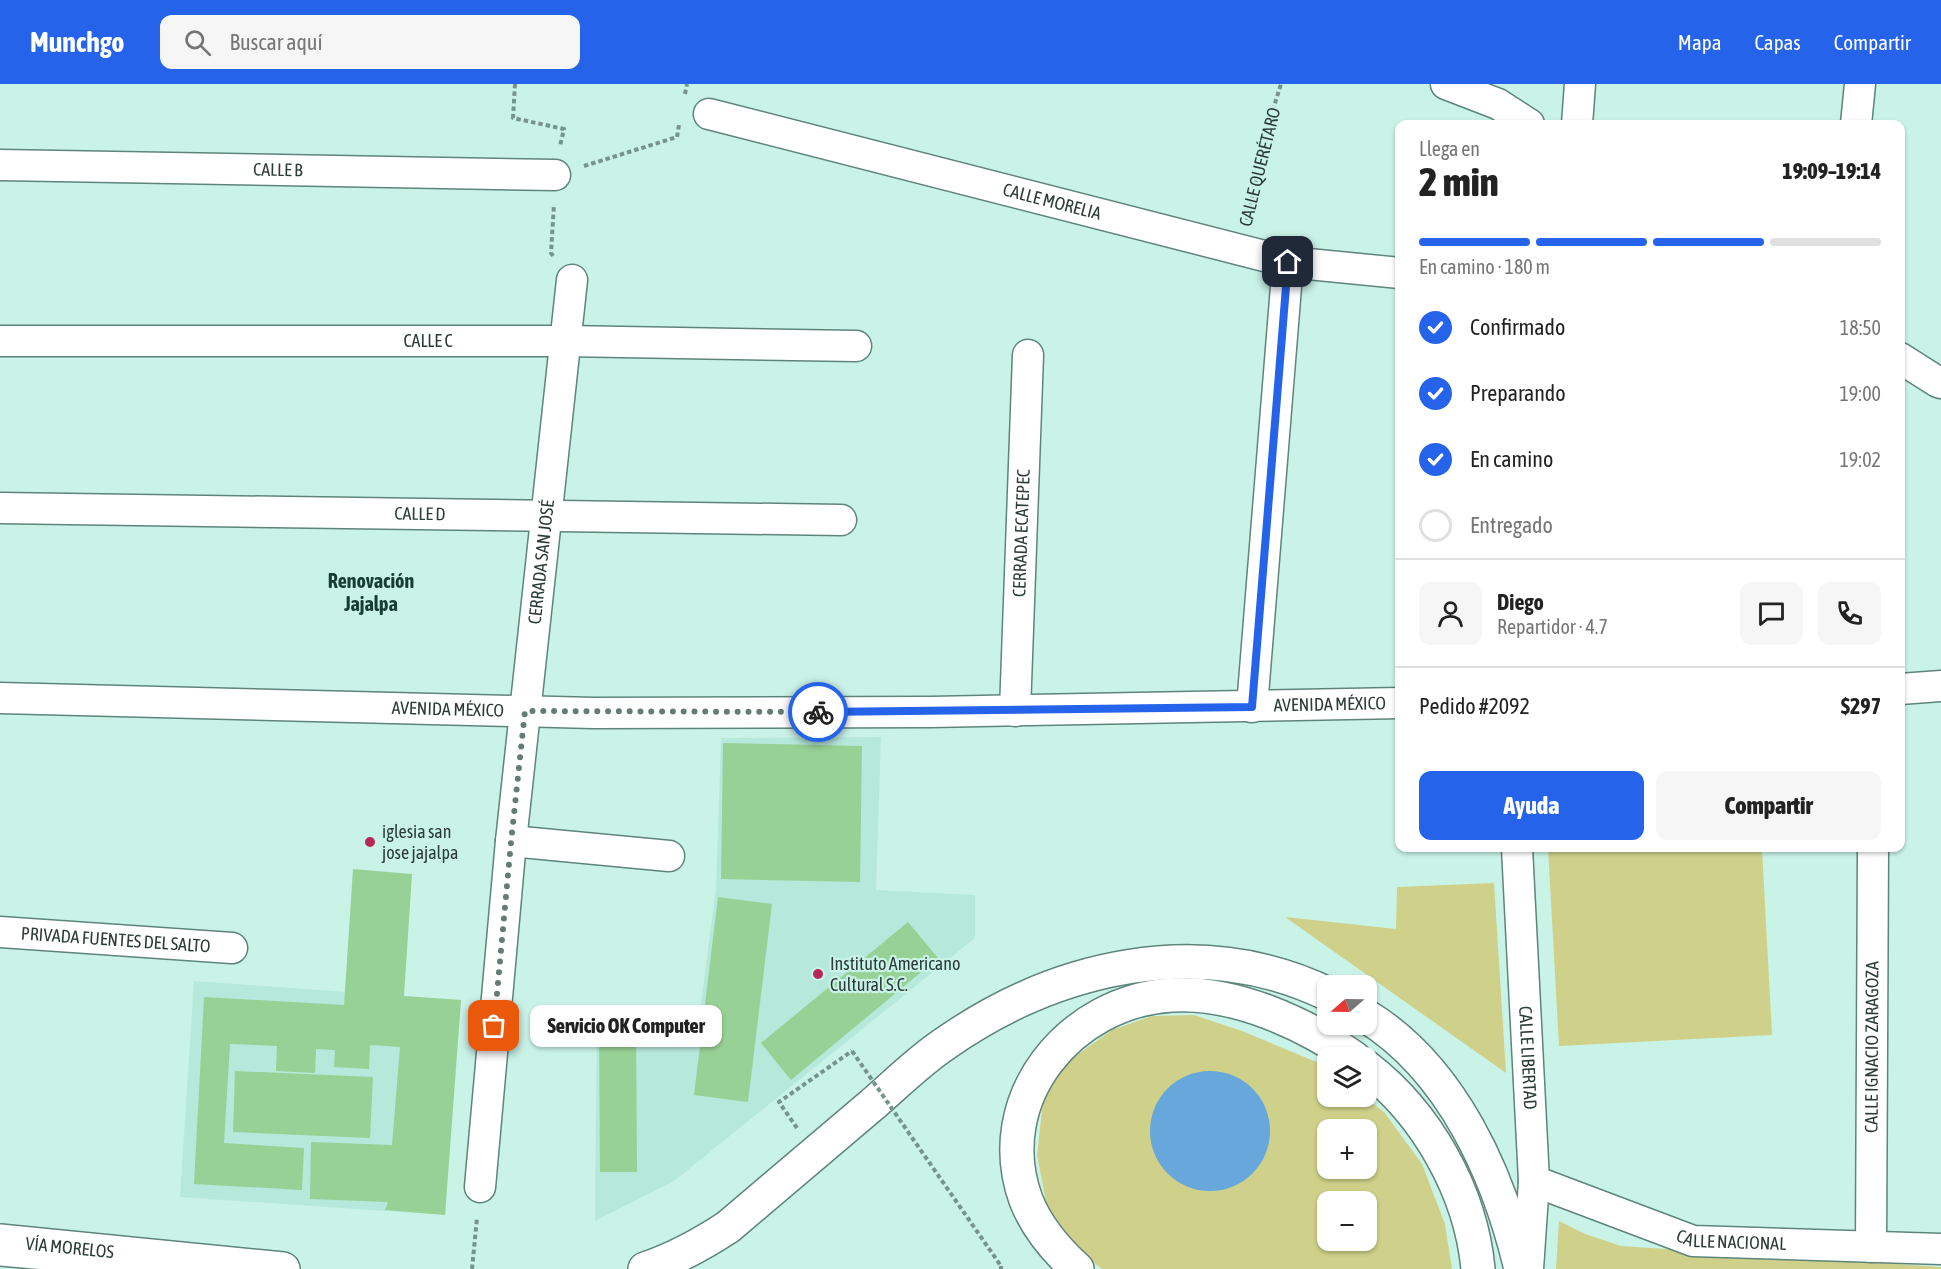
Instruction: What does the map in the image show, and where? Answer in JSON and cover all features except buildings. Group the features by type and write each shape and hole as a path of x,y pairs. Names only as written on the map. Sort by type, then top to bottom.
{"main road":[{"path":"645,1269 698,1246 728,1227 942,1046 986,1018 1031,996 1072,980 1115,968 1147,963 1180,962 1245,968 1281,976 1317,990"},
{"path":"1077,1269 1059,1252 1034,1218 1020,1178 1017,1151 1019,1124 1026,1098 1036,1077 1064,1041 1102,1013 1125,1004 1172,995 1232,1002 1266,1012 1299,1025 1336,1047"},
{"path":"1377,1024 1429,1072 1450,1099 1468,1128 1503,1204 1521,1269"},
{"path":"1377,1077 1401,1098 1423,1125 1441,1155 1456,1186 1469,1222 1478,1269"},
{"name":"VÍA MORELOS","path":"0,1241 283,1269"}],"street":[{"path":"1446,84 1498,104 1522,120"},
{"path":"1576,120 1580,84"},
{"path":"1856,120 1860,84"},
{"name":"CALLE MORELIA","path":"695,115 1288,262 1395,273"},
{"name":"CALLE B","path":"0,165 555,175"},
{"path":"1252,707 1288,262"},
{"name":"CERRADA SAN JOSÉ","path":"480,1187 511,842 572,280"},
{"name":"CALLE C","path":"0,341 565,341 856,346"},
{"name":"CERRADA ECATEPEC","path":"1016,711 1028,355"},
{"path":"1905,361 1941,382"},
{"name":"CALLE D","path":"0,508 841,520"},
{"path":"1905,688 1941,686"},
{"name":"AVENIDA MÉXICO","path":"0,698 651,713 1016,711 1395,703"},
{"path":"511,842 669,856"},
{"name":"CALLE LIBERTAD","path":"1517,852 1534,1181 1528,1269"},
{"name":"CALLE IGNACIO ZARAGOZA","path":"1871,1247 1873,852"},
{"name":"PRIVADA FUENTES DEL SALTO","path":"0,932 232,948"},
{"name":"CALLE NACIONAL","path":"1534,1181 1693,1241 1941,1249"}],"lane":[{"path":"0,1258 118,1269"}],"path":[{"path":"515,84 513,118 564,129 555,175 551,253 572,280"},
{"path":"685,95 687,84"},
{"name":"CALLE QUERÉTARO","path":"1240,250 1270,119 1281,84"},
{"path":"555,175 677,137 695,115"},
{"path":"779,1102 852,1051 1001,1269"},
{"path":"472,1269 480,1187"}],"shaded area":[{"name":"Instituto Americano Cultural S.C.","path":"881,737 876,890 975,895 975,938 674,1181 595,1221 597,1009 700,1010 716,889 721,738"},
{"path":"194,981 345,992 342,1042 404,996 461,1000 445,1215 180,1197"}],"green space":[{"path":"1548,852 1762,852 1772,1035 1559,1046"},
{"path":"1494,883 1506,1073 1377,982 1377,975 1367,975 1285,917 1396,929 1397,887"},
{"path":"1194,1015 1242,1031 1317,1062 1317,1107 1377,1107 1384,1112 1422,1164 1445,1224 1452,1269 1102,1269 1070,1245 1047,1207 1037,1155 1043,1101 1067,1062 1112,1030 1152,1016"},
{"path":"1559,1221 1585,1234 1621,1246 1941,1267 1941,1269 1556,1269"}],"water":[{"path":"1210,1071 1233,1076 1252,1089 1265,1108 1270,1131 1265,1154 1252,1173 1233,1186 1210,1191 1187,1186 1168,1173 1155,1154 1150,1131 1155,1108 1168,1089 1187,1076"}],"way so far":[{"path":"494,1026 525,711 818,712"}],"place":[{"name":"iglesia san jose jajalpa","path":"370,842"},
{"name":"Instituto Americano Cultural S.C.","path":"818,974"},
{"name":"Servicio OK Computer","path":"494,1026"}],"district":[{"name":"Renovación Jajalpa","path":"371,592"}],"route":[{"path":"818,712 1252,707 1288,262"}]}
